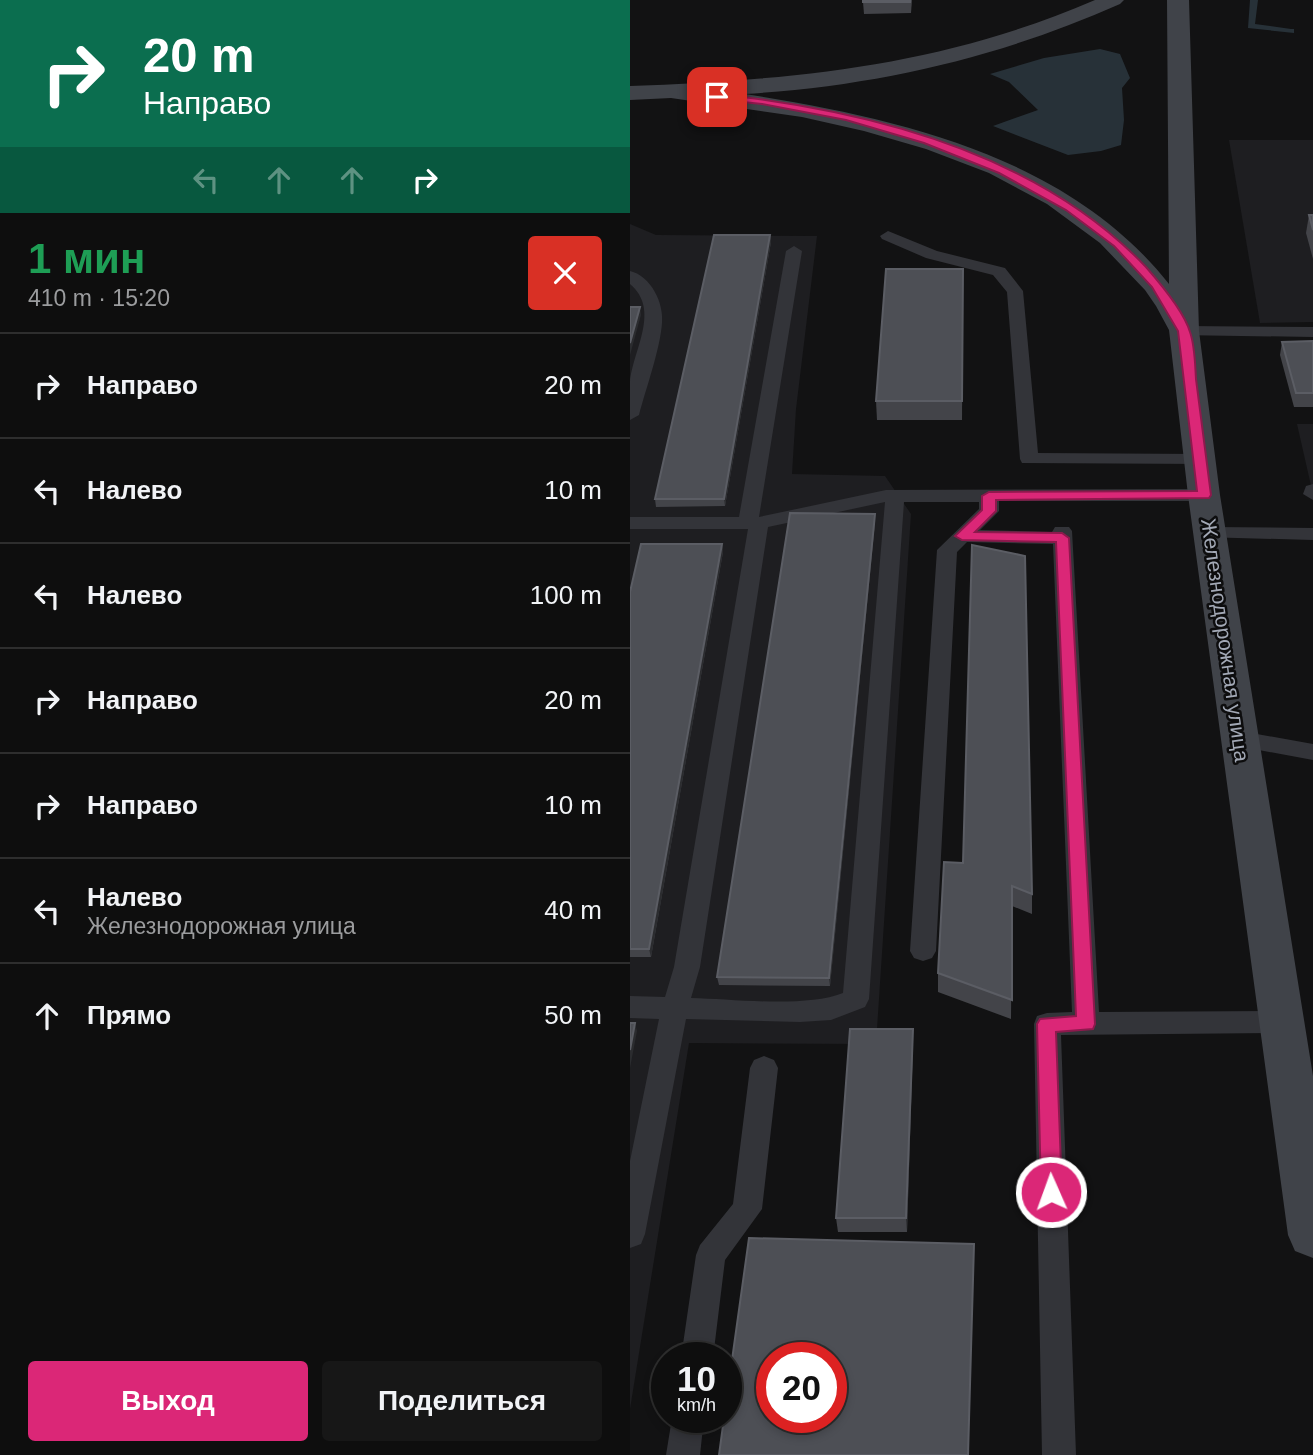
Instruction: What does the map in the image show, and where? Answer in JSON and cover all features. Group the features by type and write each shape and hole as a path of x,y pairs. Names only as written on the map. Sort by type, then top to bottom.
{"main road":[{"path":"630,93 769,86 889,70 951,58 1014,40 1090,12 1113,0"},
{"name":"Железнодорожная улица","path":"1178,0 1184,331 1209,533 1312,1222"},
{"path":"673,92 762,102 847,118 928,141 1003,171 1070,208 1118,244 1156,285 1184,331"}],"lane":[{"path":"888,236 932,255 999,271 1015,291 1029,459 1200,460"},
{"path":"630,1234 675,1008 687,967 794,251"},
{"path":"630,276 647,290 654,322 630,415"},
{"path":"1184,331 1313,332"},
{"path":"630,523 754,523 895,496 1204,495"},
{"path":"630,1007 800,1011 831,1009 856,999 895,496"},
{"path":"923,951 947,550 989,511 989,496"},
{"path":"1209,533 1313,534"},
{"path":"962,536 1062,534 1086,1024"},
{"path":"1240,739 1313,752"},
{"path":"1059,1455 1047,1024 1189,1021 1282,1023"},
{"path":"698,1342 711,1255 747,1209 764,1068"},
{"path":"683,1455 686,1433"}],"shaded area":[{"path":"1100,49 1120,54 1130,78 1122,88 1124,120 1121,145 1101,151 1068,155 993,126 1038,110 1009,82 990,74 1044,58"},
{"path":"1229,140 1313,140 1313,322 1260,323"},
{"path":"630,224 656,235 817,236 796,409 792,474 885,476 911,514 876,1044 689,1043 630,1409"},
{"path":"1297,424 1313,424 1313,494 1312,490"}],"building":[{"path":"910,0 910,2 863,2"},
{"path":"714,235 770,235 724,499 655,499"},
{"path":"886,269 963,269 962,401 876,401"},
{"path":"630,307 640,307 630,343"},
{"path":"1313,341 1313,393 1296,393 1282,342"},
{"path":"790,513 875,514 829,978 717,977"},
{"path":"641,544 722,544 649,949 630,949 630,592"},
{"path":"972,545 1025,556 1032,894 1012,886 1012,1000 938,973 944,862 963,863"},
{"path":"630,1023 635,1023 630,1050"},
{"path":"850,1029 913,1029 906,1218 836,1218"},
{"path":"749,1238 974,1244 968,1455 719,1455 722,1433 742,1433 742,1342 735,1342"}],"waterway":[{"path":"1254,0 1251,26 1291,31"}],"route":[{"path":"717,97 762,102 847,118 928,141 1003,171 1070,208 1118,244 1156,285 1184,331 1204,495 989,496 989,511 962,536 1062,538 1086,1024 1047,1024 1051,1192"}]}
